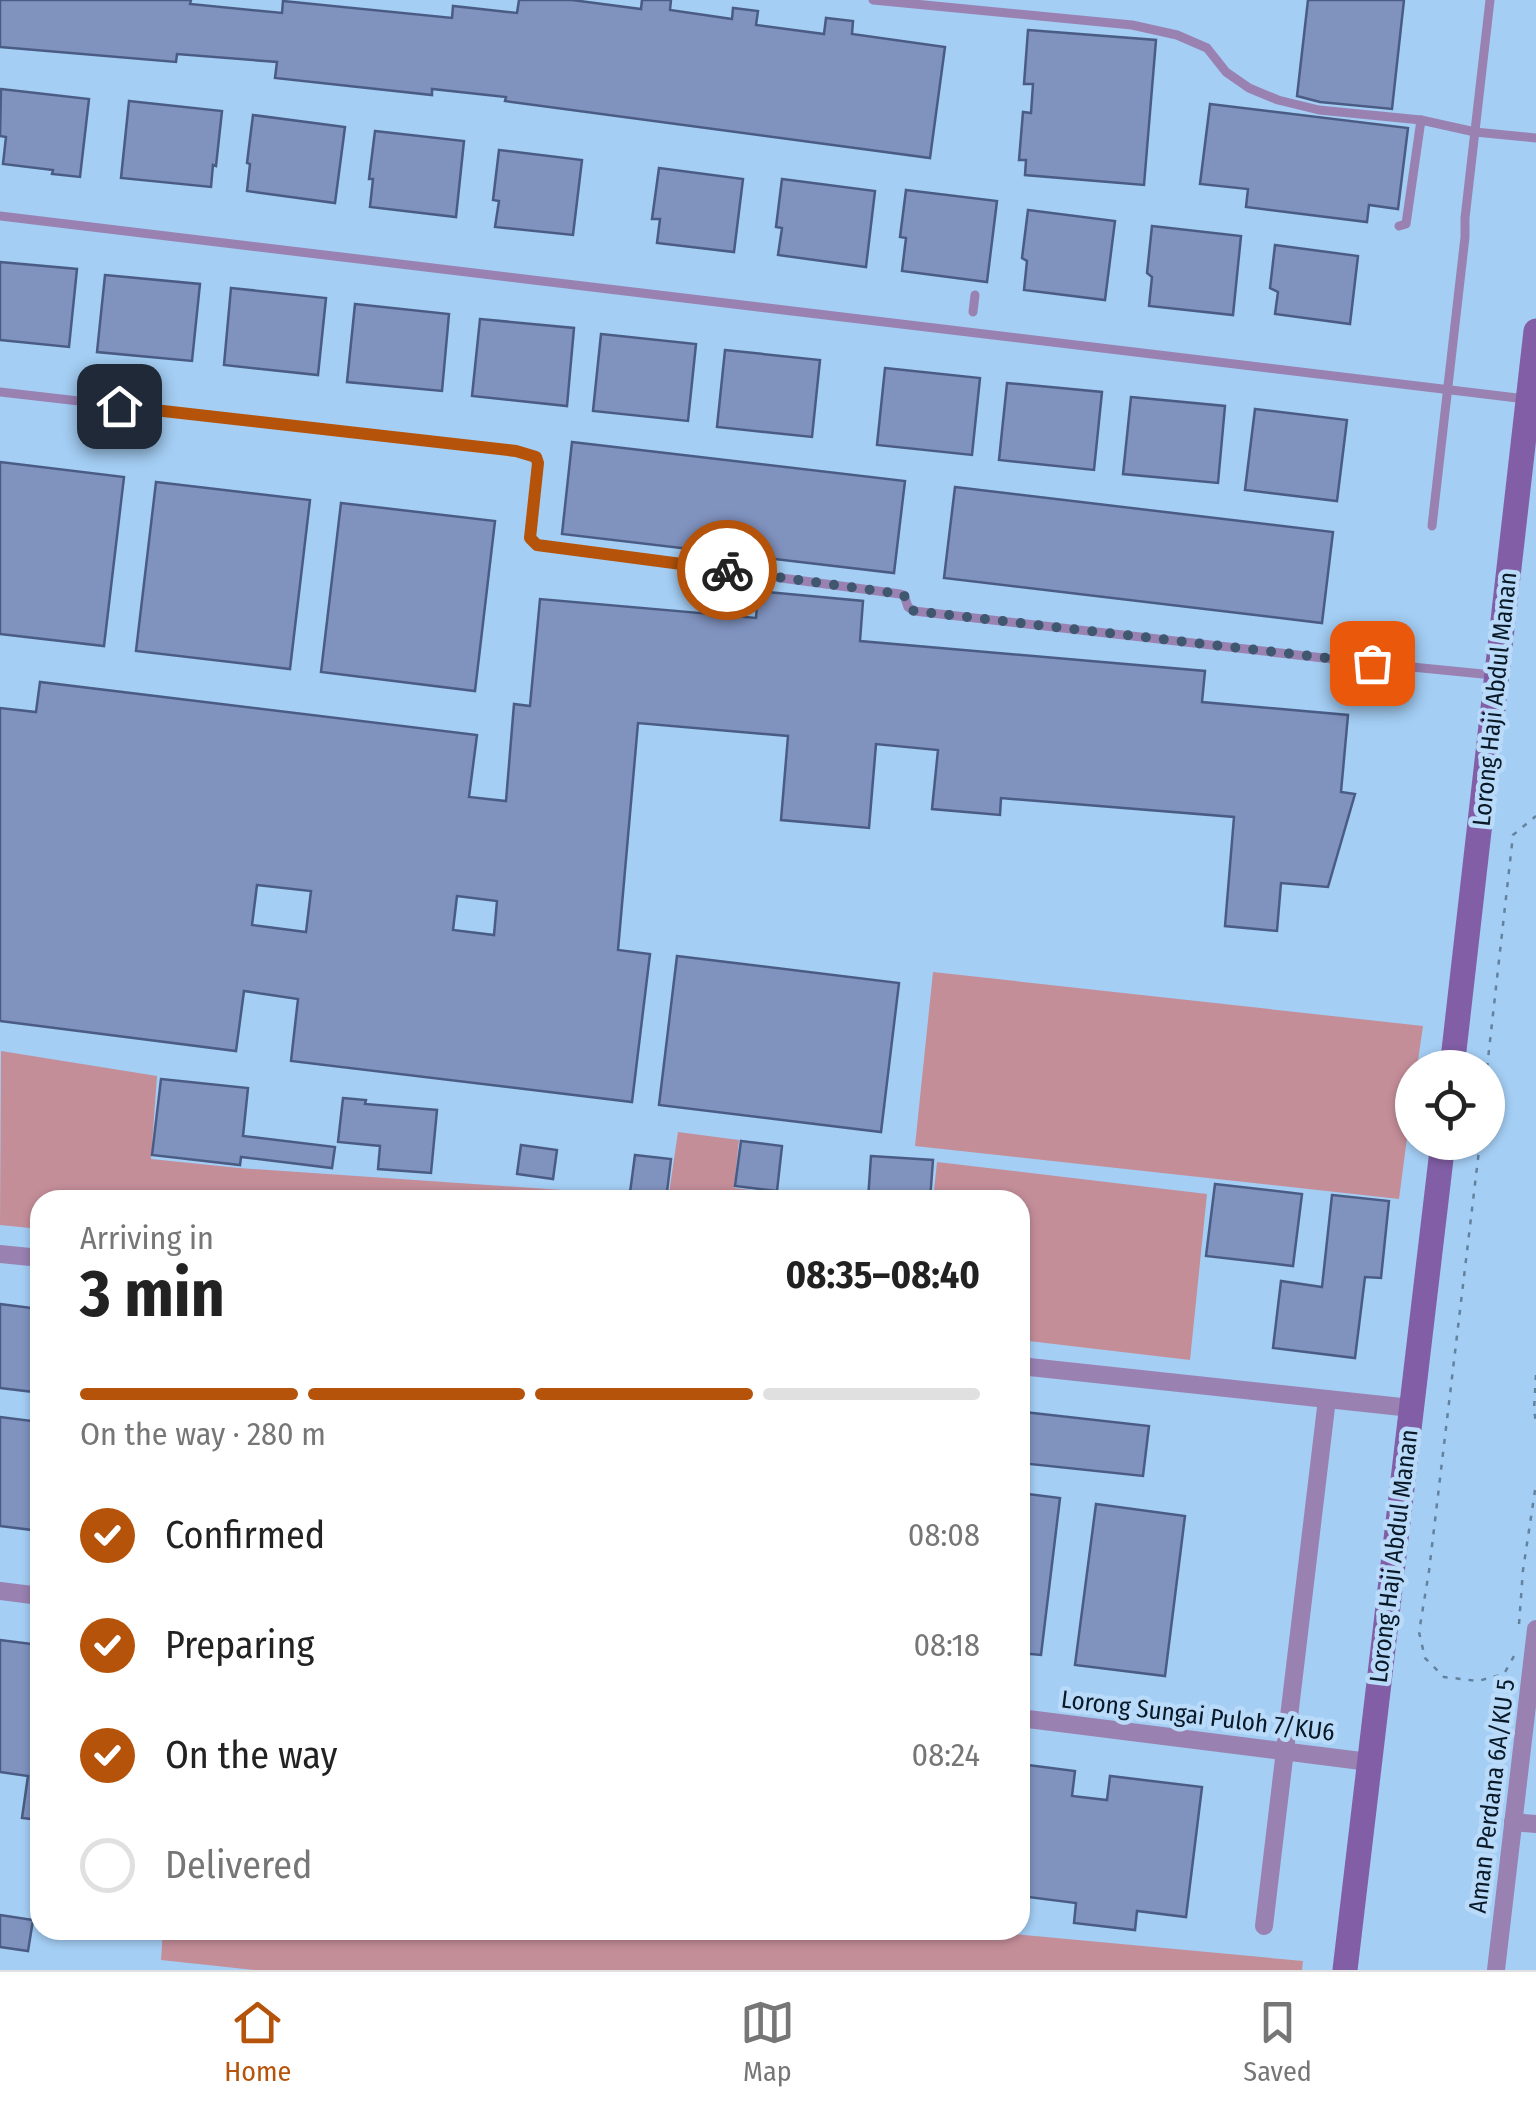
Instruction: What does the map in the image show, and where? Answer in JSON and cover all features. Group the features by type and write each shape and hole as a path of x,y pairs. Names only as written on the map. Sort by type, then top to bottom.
{"street":[{"name":"Lorong Haji Abdul Manan","path":"1454,1050 1536,330"},
{"name":"Lorong Haji Abdul Manan","path":"1345,1970 1441,1160"},
{"path":"0,1254 30,1257"},
{"path":"1030,1367 1411,1408"},
{"path":"1264,1926 1327,1399"},
{"path":"0,1591 30,1595"},
{"name":"Aman Perdana 6A/KU 5","path":"1496,1970 1533,1675 1527,1632"},
{"name":"Lorong Sungai Puloh 7/KU6","path":"1030,1719 1369,1762"},
{"path":"1513,1822 1536,1824"}],"lane":[{"path":"873,0 1132,25 1177,35 1207,48 1226,72 1278,100 1319,110 1421,120 1475,132 1536,138"},
{"path":"1432,526 1490,0"},
{"path":"1399,226 1406,224 1421,120"},
{"path":"0,216 1528,399"},
{"path":"973,312 975,295"},
{"path":"0,392 516,451 536,457 538,463 530,538 537,545 900,594 914,611 1496,676"}],"path":[{"path":"1489,1050 1514,835 1536,816"},
{"path":"1478,1160 1419,1632 1426,1658 1444,1678 1478,1680 1504,1674 1514,1654"},
{"path":"1536,1375 1536,1422"},
{"path":"1527,1632 1523,1570 1536,1484"}],"shaded area":[{"path":"933,972 1423,1026 1419,1050 1395,1050 1395,1160 1404,1160 1399,1199 915,1146"},
{"path":"1,1051 157,1076 151,1159 561,1190 30,1190 30,1228 0,1225"},
{"path":"678,1132 739,1140 734,1188 751,1190 669,1190"},
{"path":"937,1162 1207,1194 1190,1360 1030,1341 1030,1190 934,1190"},
{"path":"1030,1936 1303,1961 1302,1970 254,1970 161,1960 162,1940 1030,1940"}],"building":[{"path":"0,0 191,0 190,4 282,13 283,1 452,18 453,6 517,13 519,0 572,0 641,9 642,0 671,0 670,10 732,19 733,8 758,11 756,25 824,34 826,18 853,21 852,34 945,47 930,158 505,101 506,97 432,89 432,95 275,78 277,62 177,54 176,62 0,47"},
{"path":"1308,0 1404,0 1392,109 1297,96"},
{"path":"1028,30 1156,40 1144,185 1025,175 1026,160 1019,160 1023,112 1031,113 1033,84 1024,84"},
{"path":"1,89 89,99 80,177 3,164 6,137 0,136"},
{"path":"129,101 222,111 211,187 121,178"},
{"path":"1210,104 1408,128 1398,209 1369,205 1367,222 1246,207 1248,189 1200,184"},
{"path":"253,115 345,127 335,203 247,191"},
{"path":"375,131 464,141 456,217 370,207"},
{"path":"499,150 582,160 573,235 495,227 499,201 493,200"},
{"path":"659,168 743,179 734,252 657,243 660,219 652,219"},
{"path":"782,179 875,191 866,267 778,255 782,228 776,227"},
{"path":"906,190 997,201 987,282 902,271 906,238 900,237"},
{"path":"1028,210 1115,221 1105,300 1024,290 1027,261 1022,258"},
{"path":"1152,226 1241,236 1233,315 1149,306 1152,277 1147,273"},
{"path":"1275,245 1358,256 1350,324 1275,314 1278,292 1270,288"},
{"path":"0,262 77,269 69,347 0,340"},
{"path":"105,275 200,284 192,361 97,352"},
{"path":"231,288 326,298 318,375 224,365"},
{"path":"355,304 449,314 442,391 347,382"},
{"path":"480,319 574,328 567,406 472,396"},
{"path":"601,334 696,344 688,421 593,411"},
{"path":"725,350 820,360 812,437 717,427"},
{"path":"885,368 980,378 972,455 877,445"},
{"path":"1007,383 1102,392 1094,470 999,460"},
{"path":"1131,397 1225,406 1218,483 1123,474"},
{"path":"1255,409 1347,420 1337,501 1245,490"},
{"path":"572,442 905,481 894,573 562,534"},
{"path":"0,462 124,477 104,646 0,634"},
{"path":"156,482 310,500 290,669 136,651"},
{"path":"955,487 1333,532 1322,623 944,578"},
{"path":"341,503 495,521 475,691 321,672"},
{"path":"758,591 863,601 860,641 1205,671 1202,702 1348,715 1341,792 1355,794 1328,887 1281,883 1277,931 1225,926 1234,817 1001,798 1000,815 932,809 938,750 876,744 869,828 781,820 788,736 638,723 618,950 650,954 632,1102 291,1061 298,999 244,991 236,1051 0,1021 0,708 36,712 40,682 477,735 469,797 506,801 514,704 530,706 540,599 756,618","holes":["257,885 311,891 306,932 252,925","457,896 497,901 494,935 453,930"]},
{"path":"677,956 899,983 881,1132 659,1105"},
{"path":"161,1079 248,1088 243,1136 335,1147 332,1168 241,1157 240,1165 152,1155"},
{"path":"343,1098 366,1100 365,1104 437,1110 431,1173 378,1169 380,1146 338,1142"},
{"path":"741,1141 782,1146 777,1190 735,1186"},
{"path":"521,1145 557,1150 553,1179 517,1174"},
{"path":"635,1155 671,1159 667,1190 630,1190"},
{"path":"871,1156 933,1160 931,1190 869,1190"},
{"path":"1215,1184 1302,1194 1293,1266 1206,1256"},
{"path":"1332,1195 1389,1201 1381,1278 1365,1277 1355,1358 1273,1348 1281,1281 1322,1287"},
{"path":"0,1304 30,1308 30,1392 0,1388"},
{"path":"1030,1413 1149,1426 1143,1476 1030,1464"},
{"path":"0,1417 30,1421 30,1530 0,1526"},
{"path":"1030,1494 1060,1498 1041,1655 1030,1654"},
{"path":"1096,1504 1185,1516 1165,1676 1075,1665"},
{"path":"0,1640 30,1644 30,1819 22,1818 28,1776 0,1772"},
{"path":"1030,1765 1075,1771 1072,1796 1107,1800 1110,1776 1202,1787 1186,1917 1137,1911 1135,1930 1074,1923 1076,1903 1030,1897"},
{"path":"0,1915 30,1920 28,1951 0,1947"}],"way so far":[{"path":"727,570 900,594 914,611 1372,663"}],"route":[{"path":"119,406 516,451 536,457 538,463 530,538 537,545 727,570"}]}
